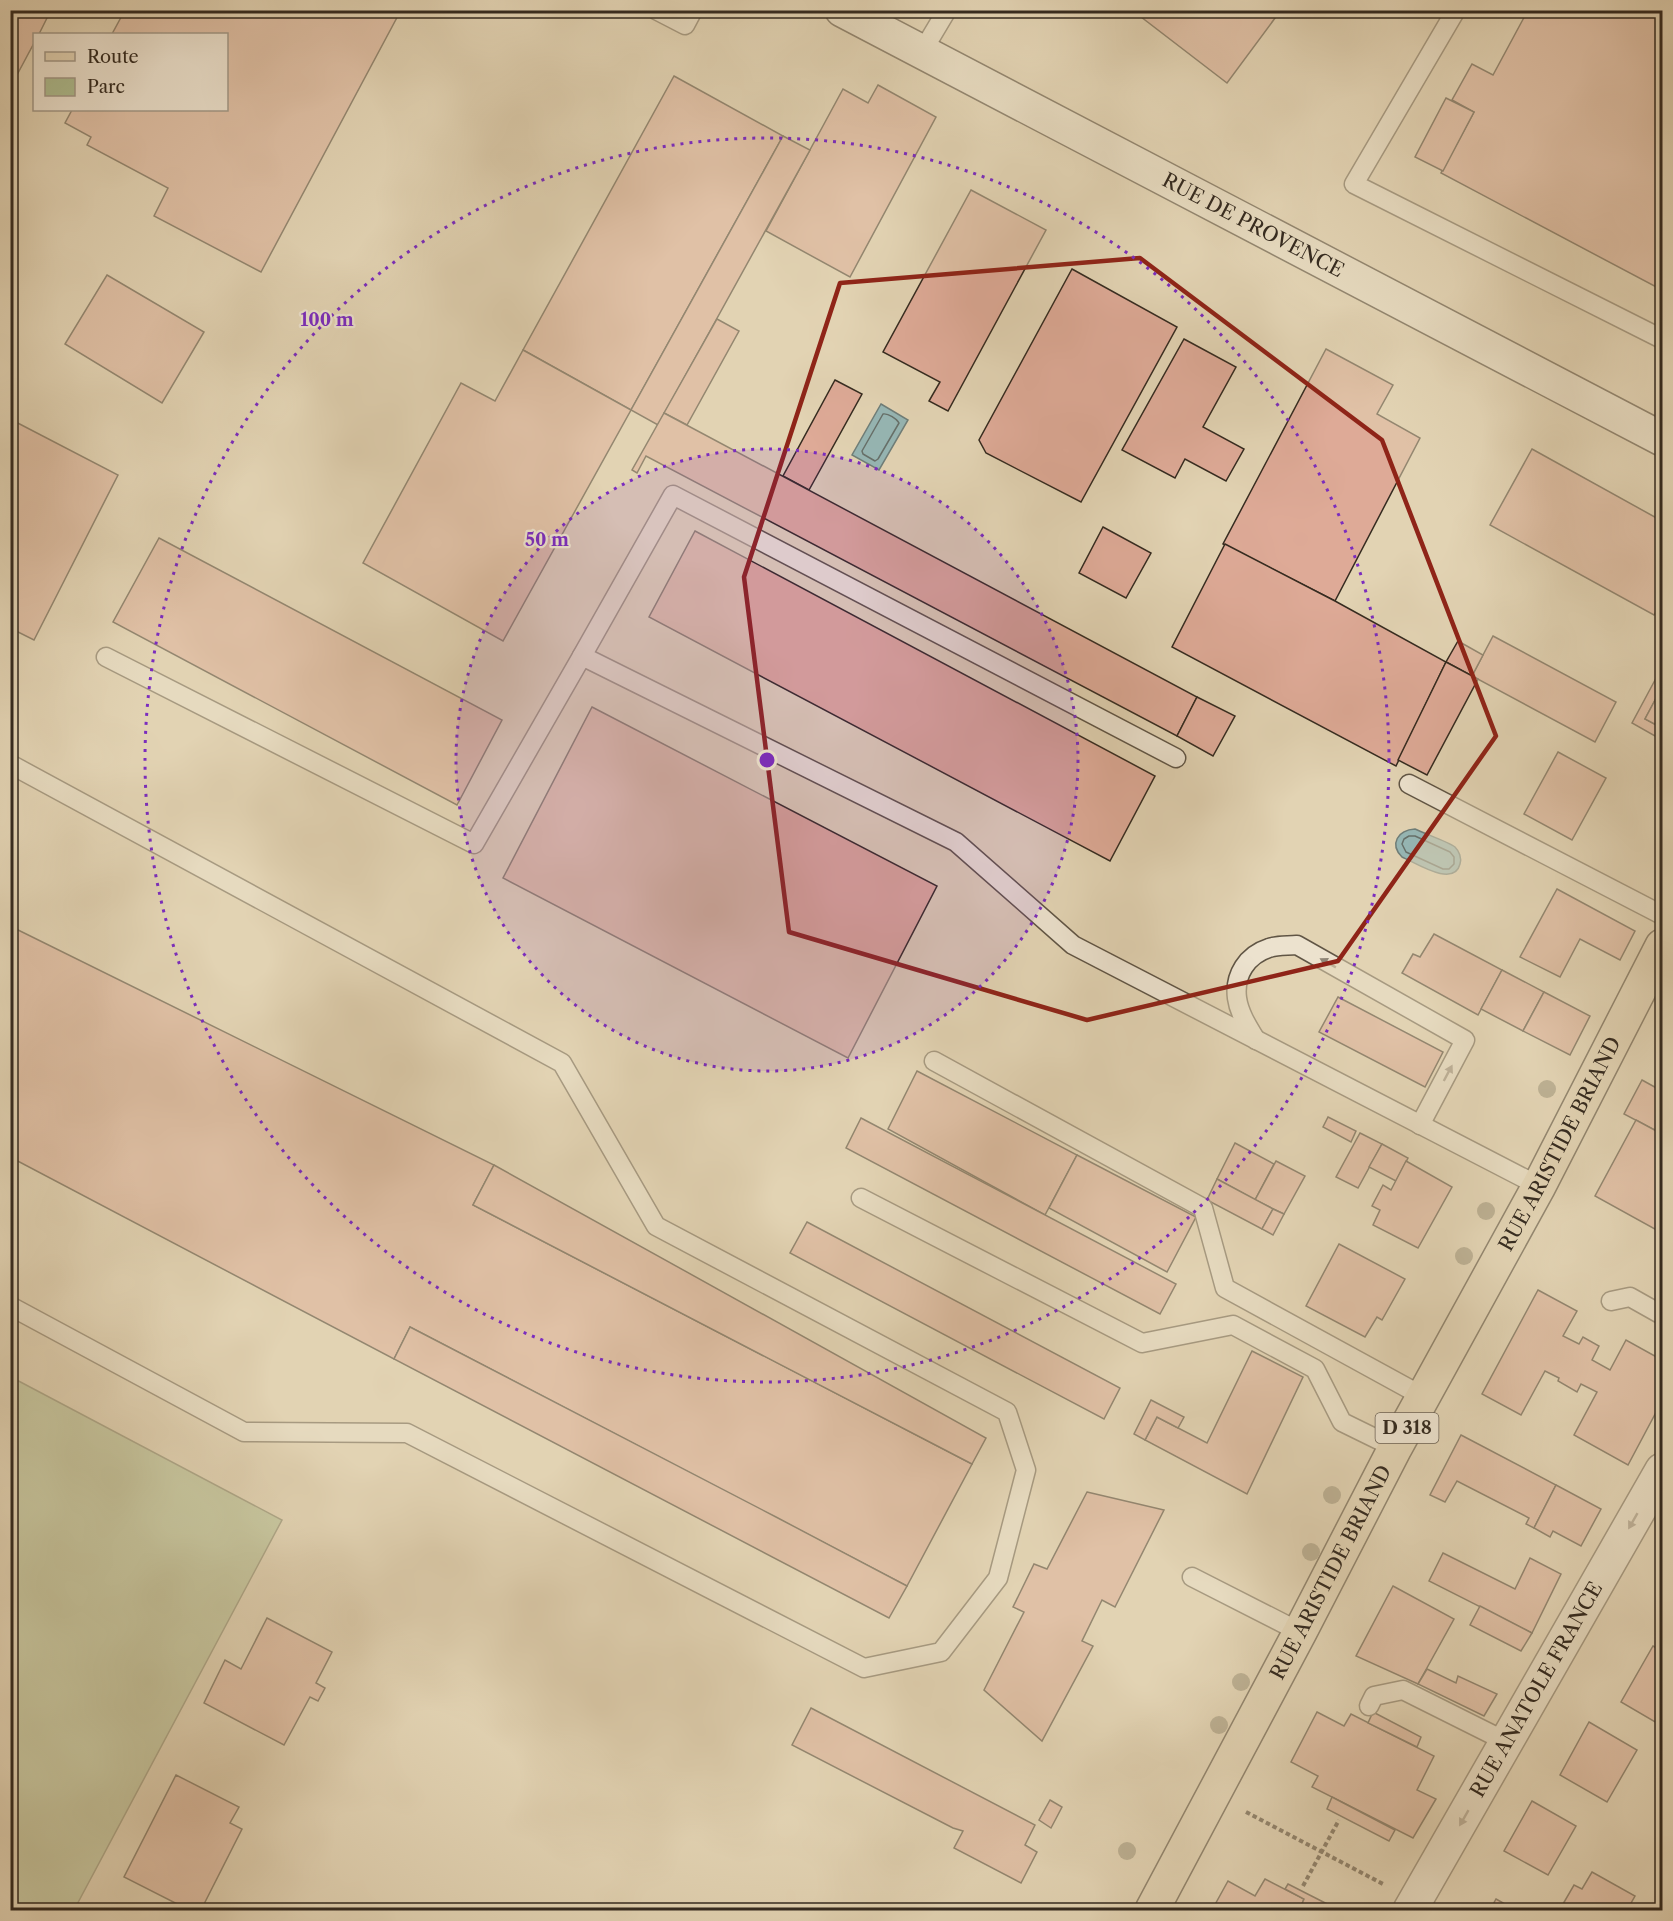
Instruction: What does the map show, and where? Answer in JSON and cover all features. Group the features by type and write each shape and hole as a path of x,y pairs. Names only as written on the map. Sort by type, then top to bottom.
{"main road":[{"name":"RUE DE PROVENCE","path":"843,10 1662,439"},
{"name":"RUE ARISTIDE BRIAND","path":"1152,1911 1395,1449 1539,1186 1662,946"},
{"name":"RUE ANATOLE FRANCE","path":"1413,1906 1662,1470"}],"lane":[{"path":"656,10 685,26 693,10"},
{"path":"922,52 947,10"},
{"path":"1456,10 1354,184 1662,339"},
{"path":"106,657 474,844 673,495 1176,758"},
{"path":"582,656 956,842 1073,945 1539,1186"},
{"path":"10,764 562,1063 656,1226 1007,1412 1026,1470 998,1578 941,1652 864,1668 407,1433 244,1432 10,1306"},
{"path":"1409,783 1662,915"},
{"path":"1256,1040 1244,1020 1236,998 1238,974 1251,958 1269,947 1297,945 1465,1040 1420,1125"},
{"path":"934,1061 1203,1208 1225,1288 1424,1397"},
{"path":"861,1198 1142,1344 1233,1324 1315,1369 1342,1422 1395,1449"},
{"path":"1611,1301 1630,1298 1662,1315"},
{"path":"1192,1577 1300,1632"},
{"path":"1369,1706 1374,1696 1403,1690 1507,1742"}],"path":[{"path":"1214,1796 1321,1852 1413,1906"},
{"path":"1303,1886 1339,1820"}],"highlighted area":[{"path":"1140,258 1382,440 1496,736 1338,961 1087,1020 789,932 744,577 840,283"}],"green space":[{"path":"11,1377 282,1520 74,1910 11,1910"}],"water":[{"path":"881,404 908,420 879,470 852,455"},
{"path":"1415,829 1455,847 1461,859 1456,871 1450,874 1434,872 1402,857 1396,847 1397,838 1404,832"}],"building":[{"path":"10,10 51,10 40,33 33,33 33,45 10,88"},
{"path":"125,10 401,10 261,272 154,216 168,188 87,145 91,137 65,123 71,111 228,111 228,33 113,33"},
{"path":"1132,10 1281,10 1227,83"},
{"path":"1528,10 1662,10 1662,290 1441,173 1474,112 1452,100 1472,64 1493,75"},
{"path":"674,76 783,136 631,410 523,350"},
{"path":"878,85 936,117 850,277 766,231 843,89 868,103"},
{"path":"1446,98 1474,112 1443,171 1415,157"},
{"path":"783,136 810,150 658,425 631,410"},
{"path":"971,190 1046,230 948,411 929,401 940,382 883,352"},
{"path":"1072,269 1177,327 1081,502 986,453 979,440"},
{"path":"107,275 204,332 162,403 65,344"},
{"path":"717,319 739,331 687,425 664,413"},
{"path":"1184,339 1236,367 1203,427 1244,449 1226,481 1185,459 1175,478 1122,450"},
{"path":"1326,349 1393,385 1377,414 1420,438 1335,601 1223,544"},
{"path":"523,350 631,410 503,641 363,563 461,383 495,401"},
{"path":"835,380 862,394 809,490 783,476"},
{"path":"664,413 1197,697 1177,736 646,456 637,473 632,470"},
{"path":"10,419 118,475 34,640 10,628"},
{"path":"1532,449 1662,521 1662,601 1654,615 1490,525"},
{"path":"1103,527 1151,553 1126,598 1079,573"},
{"path":"695,531 1155,776 1110,861 649,617"},
{"path":"159,538 502,720 457,805 113,622"},
{"path":"1225,544 1446,662 1396,766 1172,647"},
{"path":"1493,636 1616,702 1595,742 1472,676"},
{"path":"1458,641 1483,655 1472,676 1446,662"},
{"path":"1446,662 1478,679 1427,775 1398,760"},
{"path":"1662,667 1662,687 1645,719 1662,728 1662,740 1632,723"},
{"path":"1662,687 1662,728 1645,719"},
{"path":"1197,697 1235,716 1213,756 1177,736"},
{"path":"592,707 937,886 848,1058 503,878"},
{"path":"1558,752 1606,778 1572,840 1524,814"},
{"path":"1557,889 1635,931 1620,960 1580,939 1560,977 1520,957"},
{"path":"10,926 494,1165 473,1205 972,1464 907,1586 410,1327 394,1359 10,1157"},
{"path":"1434,934 1502,970 1478,1015 1402,973 1413,954 1420,957"},
{"path":"1502,970 1544,992 1523,1031 1481,1009"},
{"path":"1544,992 1590,1016 1570,1055 1523,1031"},
{"path":"1338,997 1443,1052 1425,1087 1319,1032"},
{"path":"917,1071 1077,1155 1045,1215 888,1129"},
{"path":"1642,1080 1662,1091 1662,1134 1624,1114"},
{"path":"1328,1117 1356,1131 1351,1142 1323,1127"},
{"path":"861,1118 1176,1284 1160,1314 846,1148"},
{"path":"1636,1120 1662,1134 1662,1233 1595,1196"},
{"path":"1360,1133 1382,1144 1358,1188 1336,1177"},
{"path":"1235,1143 1274,1164 1255,1200 1217,1179"},
{"path":"1382,1144 1408,1158 1396,1181 1369,1167"},
{"path":"1077,1155 1196,1217 1167,1272 1049,1208"},
{"path":"1276,1161 1305,1176 1284,1214 1255,1200"},
{"path":"1406,1161 1452,1187 1418,1248 1373,1225 1380,1210 1372,1206 1383,1185 1391,1190"},
{"path":"494,1165 986,1438 972,1464 473,1205"},
{"path":"1217,1179 1273,1209 1262,1229 1207,1200"},
{"path":"1273,1209 1284,1214 1273,1235 1262,1229"},
{"path":"807,1222 1120,1388 1104,1419 790,1253"},
{"path":"1339,1244 1405,1279 1382,1320 1377,1317 1365,1337 1306,1306"},
{"path":"1538,1290 1577,1311 1563,1336 1579,1344 1583,1337 1599,1346 1592,1360 1610,1370 1626,1340 1662,1360 1662,1401 1628,1465 1574,1435 1597,1392 1581,1384 1577,1392 1558,1381 1559,1378 1545,1371 1521,1415 1482,1394"},
{"path":"410,1327 907,1586 889,1618 394,1359"},
{"path":"1252,1351 1303,1377 1247,1494 1145,1440 1157,1417 1207,1443"},
{"path":"1151,1400 1184,1417 1178,1428 1157,1417 1145,1440 1134,1434"},
{"path":"1461,1435 1556,1485 1534,1528 1526,1524 1529,1518 1457,1481 1445,1502 1430,1495"},
{"path":"1556,1485 1601,1509 1581,1546 1553,1531 1550,1537 1534,1528"},
{"path":"1087,1492 1164,1510 1115,1607 1102,1600 1082,1641 1093,1646 1042,1741 984,1690 1024,1612 1013,1607 1034,1564 1047,1569"},
{"path":"1443,1553 1515,1589 1530,1558 1561,1574 1532,1633 1429,1581"},
{"path":"1393,1586 1454,1619 1418,1684 1356,1656"},
{"path":"1480,1606 1532,1633 1521,1651 1470,1625"},
{"path":"267,1618 332,1652 316,1683 325,1688 318,1701 310,1697 284,1745 204,1703 225,1660 241,1669"},
{"path":"1653,1646 1662,1651 1662,1726 1621,1702"},
{"path":"1427,1669 1456,1683 1458,1676 1497,1694 1484,1716 1418,1684"},
{"path":"811,1708 1035,1825 1025,1845 1037,1852 1021,1883 954,1848 963,1831 953,1828 792,1745"},
{"path":"1317,1712 1344,1726 1351,1714 1434,1756 1417,1790 1436,1799 1413,1838 1312,1787 1318,1776 1291,1762"},
{"path":"1373,1712 1421,1737 1417,1747 1368,1723"},
{"path":"1589,1722 1637,1750 1607,1802 1560,1775"},
{"path":"176,1775 239,1807 230,1823 242,1829 201,1910 189,1910 124,1877"},
{"path":"1332,1797 1395,1830 1389,1841 1327,1809"},
{"path":"1050,1800 1062,1807 1051,1828 1039,1820"},
{"path":"1532,1801 1576,1826 1548,1875 1504,1851"},
{"path":"1592,1872 1635,1896 1627,1910 1575,1910 1563,1904 1574,1885 1582,1889"},
{"path":"1265,1879 1304,1899 1301,1906 1310,1910 1212,1910 1228,1881 1255,1896"},
{"path":"1288,1884 1339,1910 1310,1910 1301,1906 1304,1899 1285,1889"},
{"path":"1496,1899 1505,1904 1501,1910 1490,1910"}]}
